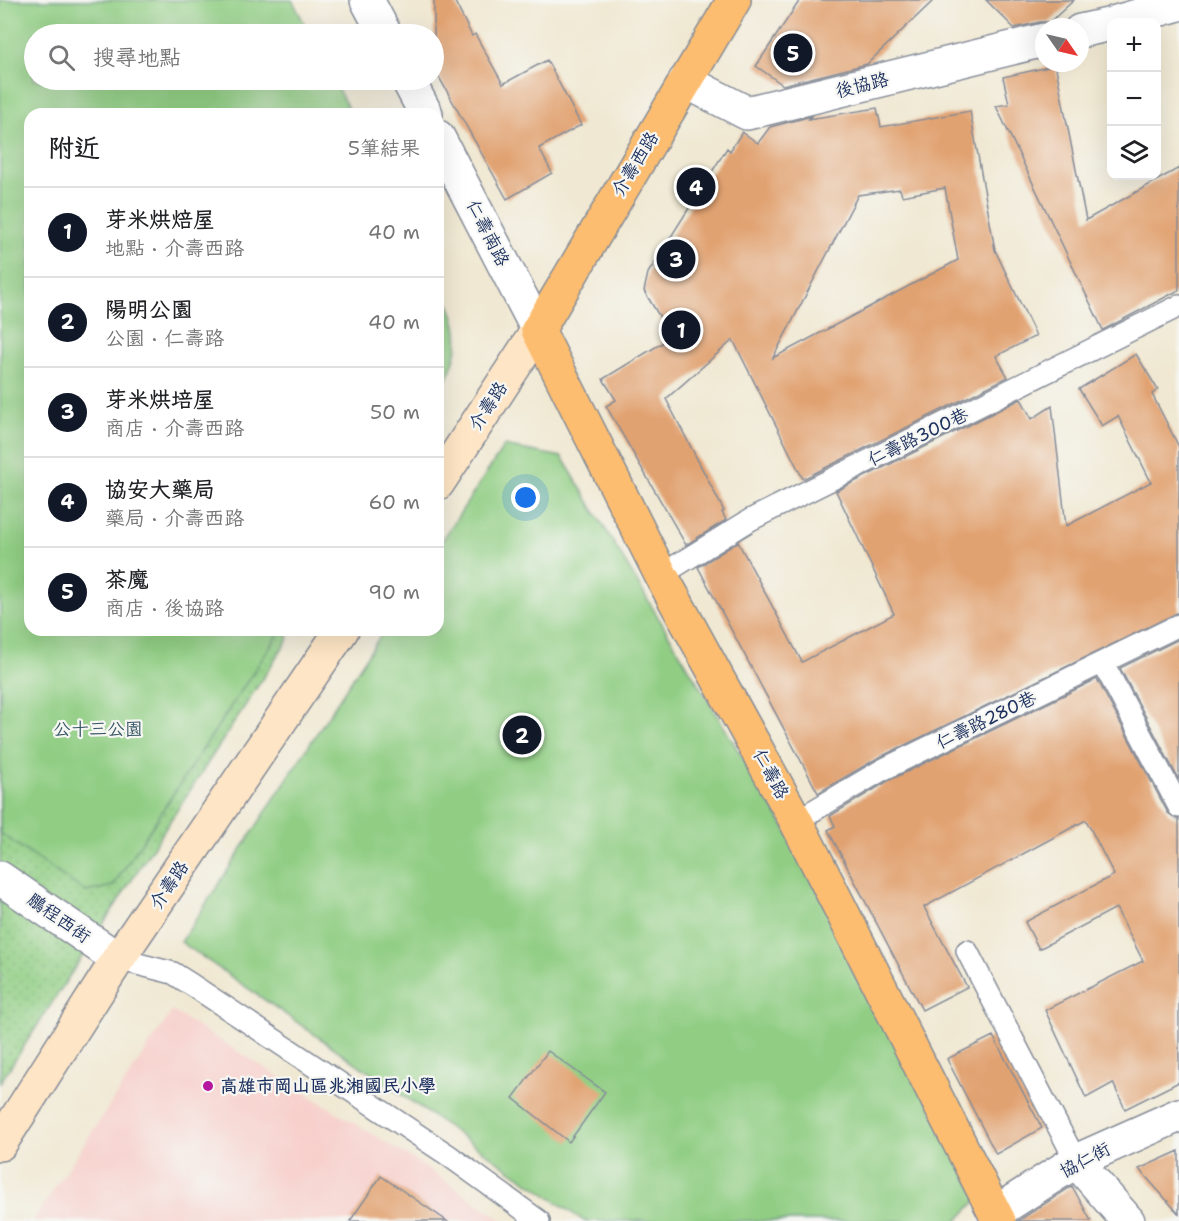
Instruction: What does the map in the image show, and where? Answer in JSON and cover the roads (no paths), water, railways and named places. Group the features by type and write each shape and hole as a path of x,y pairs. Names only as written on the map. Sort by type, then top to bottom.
{"main road":[{"name":"介壽西路","path":"538,330 734,0"},
{"name":"介壽路","path":"444,474 538,330"},
{"name":"仁壽路","path":"538,330 661,575 796,820 994,1218"},
{"name":"介壽路","path":"0,1144 118,959 338,636"}],"street":[{"path":"367,0 380,24"},
{"path":"1130,18 1179,4"},
{"path":"1089,29 1107,25"},
{"name":"後協路","path":"685,81 747,113 1035,42"},
{"path":"413,90 423,108"},
{"name":"仁壽南路","path":"444,149 538,330"},
{"name":"鵬程西街","path":"0,878 118,959"},
{"name":"協仁街","path":"994,1218 1076,1161 1179,1115"},
{"path":"1076,1161 1128,1221"}],"lane":[{"name":"仁壽路300巷","path":"661,575 750,520 1179,306"},
{"name":"仁壽路280巷","path":"796,820 882,770 1179,625"},
{"path":"1103,663 1179,807"},
{"path":"968,951 1076,1161"},
{"path":"118,959 173,973 448,1155 538,1221"}],"place":[{"name":"茶魔","path":"793,53"},
{"name":"協安大藥局","path":"696,187"},
{"name":"芽米烘培屋","path":"676,259"},
{"name":"芽米烘焙屋","path":"681,330"},
{"name":"陽明公園","path":"522,735"},
{"name":"高雄市岡山區兆湘國民小學","path":"208,1086"}],"park label":[{"name":"公十三公園","path":"98,729"}]}
